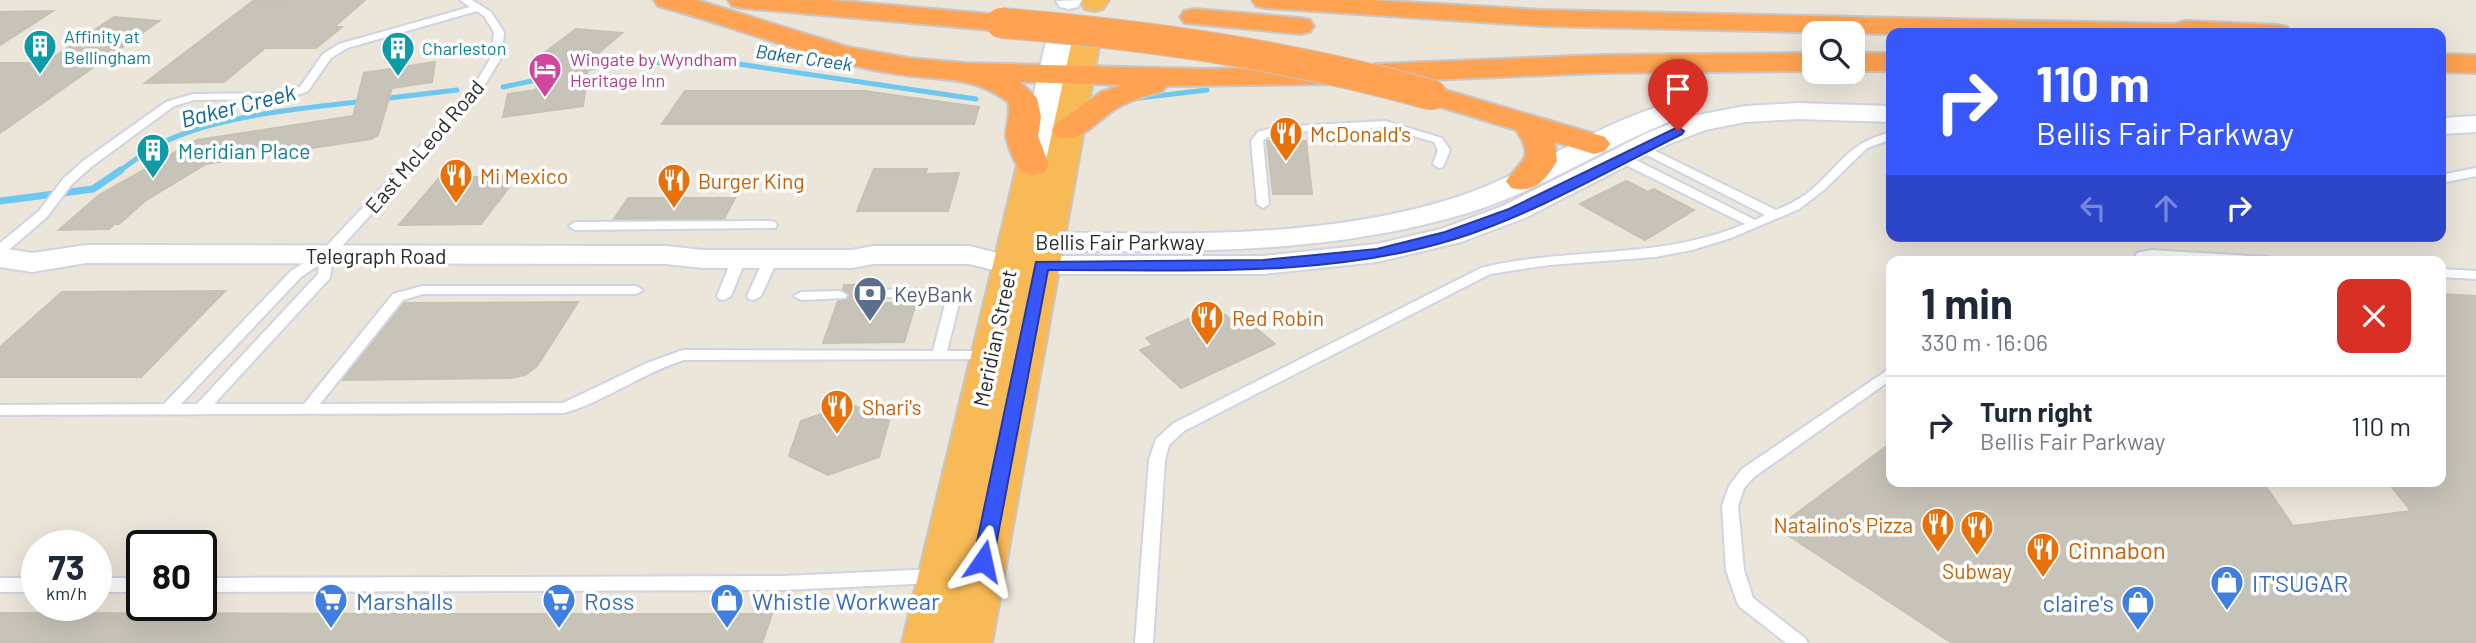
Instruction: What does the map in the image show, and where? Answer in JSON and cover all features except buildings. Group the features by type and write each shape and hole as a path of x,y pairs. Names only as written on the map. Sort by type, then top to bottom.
{"highway":[{"path":"667,0 863,60 965,72 1203,78 1334,75"},
{"path":"741,0 884,12 995,11 1171,15 1443,36 1802,48"},
{"path":"1265,0 1542,18 1987,28"},
{"path":"1367,0 1386,0"},
{"path":"1737,0 1836,10 2181,28"},
{"path":"995,11 1236,48 1324,65 1432,94 1528,125 1617,146"},
{"name":"Meridian Street","path":"927,643 990,356 1029,253 1068,130 1066,74 1080,14"},
{"path":"2446,38 2476,39"},
{"path":"1865,49 1886,50"},
{"path":"1376,73 1669,62 1802,62"},
{"path":"1865,62 1886,62"},
{"path":"2446,64 2476,64"},
{"path":"965,72 1000,82 1021,98 1026,117 1022,136 1032,164"},
{"path":"1068,130 1100,105 1127,92 1159,83 1203,78"},
{"path":"1523,181 1540,167 1543,160 1538,139 1528,125"},
{"name":"Meridian Street","path":"967,643 1029,253 1032,164"},
{"path":"942,576 957,597 947,643"}],"main road":[{"name":"Meridian Street","path":"1032,164 1066,74"}],"street":[{"name":"Bellis Fair Parkway","path":"1029,253 1263,265 1377,253 1450,236 1488,222 1672,111 1690,105 1787,99 1886,104"},
{"name":"Bellis Fair Parkway","path":"969,255 1198,242 1360,228 1429,215 1617,146 1698,123 1745,114 1798,111 1886,114"},
{"path":"2446,126 2476,124"},
{"name":"Telegraph Road","path":"666,256 710,245 859,245 873,255"},
{"name":"Telegraph Road","path":"0,254 18,263 45,264 86,254 666,256 739,259 969,255"}],"lane":[{"name":"East McLeod Road","path":"326,255 473,96 497,56 499,32 488,14 465,0"},
{"path":"0,254 53,203 67,182 170,104 181,99 273,96 297,92 303,89 327,57 343,46 478,8"},
{"path":"1263,204 1257,141 1262,134 1276,130 1385,124 1442,144 1444,149 1439,164"},
{"path":"1144,643 1157,460 1162,443 1179,428 1486,271 1514,264 1645,254 1690,247 1723,238 1802,202 1865,143 1886,137"},
{"path":"1617,146 1775,215"},
{"path":"1617,146 1754,224"},
{"path":"2446,178 2476,172"},
{"path":"575,226 771,225"},
{"path":"167,410 296,274 326,255"},
{"path":"200,410 325,275 326,255"},
{"path":"2142,256 2192,256"},
{"path":"724,296 739,259"},
{"path":"754,296 771,259"},
{"path":"2446,273 2476,275"},
{"path":"308,410 398,298 408,292 636,290"},
{"path":"863,294 938,293 952,303 939,356"},
{"path":"801,296 840,295"},
{"path":"0,410 564,408 584,402 667,359 682,355 990,356"},
{"path":"1798,643 1746,602 1735,570 1730,506 1732,495 1748,472 1886,376"},
{"path":"217,585 784,583 942,576"},
{"path":"0,585 21,585"}],"waterway":[{"name":"Baker Creek","path":"581,70 613,63 725,62 976,99"},
{"name":"Baker Creek","path":"503,87 546,78"},
{"name":"Baker Creek","path":"381,99 457,90"},
{"name":"Baker Creek","path":"1139,98 1207,90"},
{"name":"Baker Creek","path":"118,172 154,147 201,128 257,115 366,101"},
{"name":"Baker Creek","path":"0,201 93,189 121,170"}],"place":[{"name":"Affinity at Bellingham","path":"40,76"},
{"name":"Charleston","path":"398,78"},
{"name":"Wingate by Wyndham Heritage Inn","path":"545,99"},
{"name":"McDonald's","path":"1286,163"},
{"name":"Meridian Place","path":"153,180"},
{"name":"Mi Mexico","path":"456,205"},
{"name":"Burger King","path":"674,210"},
{"name":"KeyBank","path":"870,323"},
{"name":"Red Robin","path":"1207,347"},
{"name":"Shari's","path":"837,436"},
{"name":"Natalino's Pizza","path":"1938,554"},
{"name":"Subway","path":"1977,557"},
{"name":"Cinnabon","path":"2043,579"},
{"name":"IT'SUGAR","path":"2227,612"},
{"name":"Marshalls","path":"331,630"},
{"name":"Ross","path":"559,630"},
{"name":"Whistle Workwear","path":"727,630"},
{"name":"claire's","path":"2138,632"}],"route":[{"path":"983,561 1042,265 1263,265 1377,253 1450,236 1514,212 1657,139 1678,131"}]}
